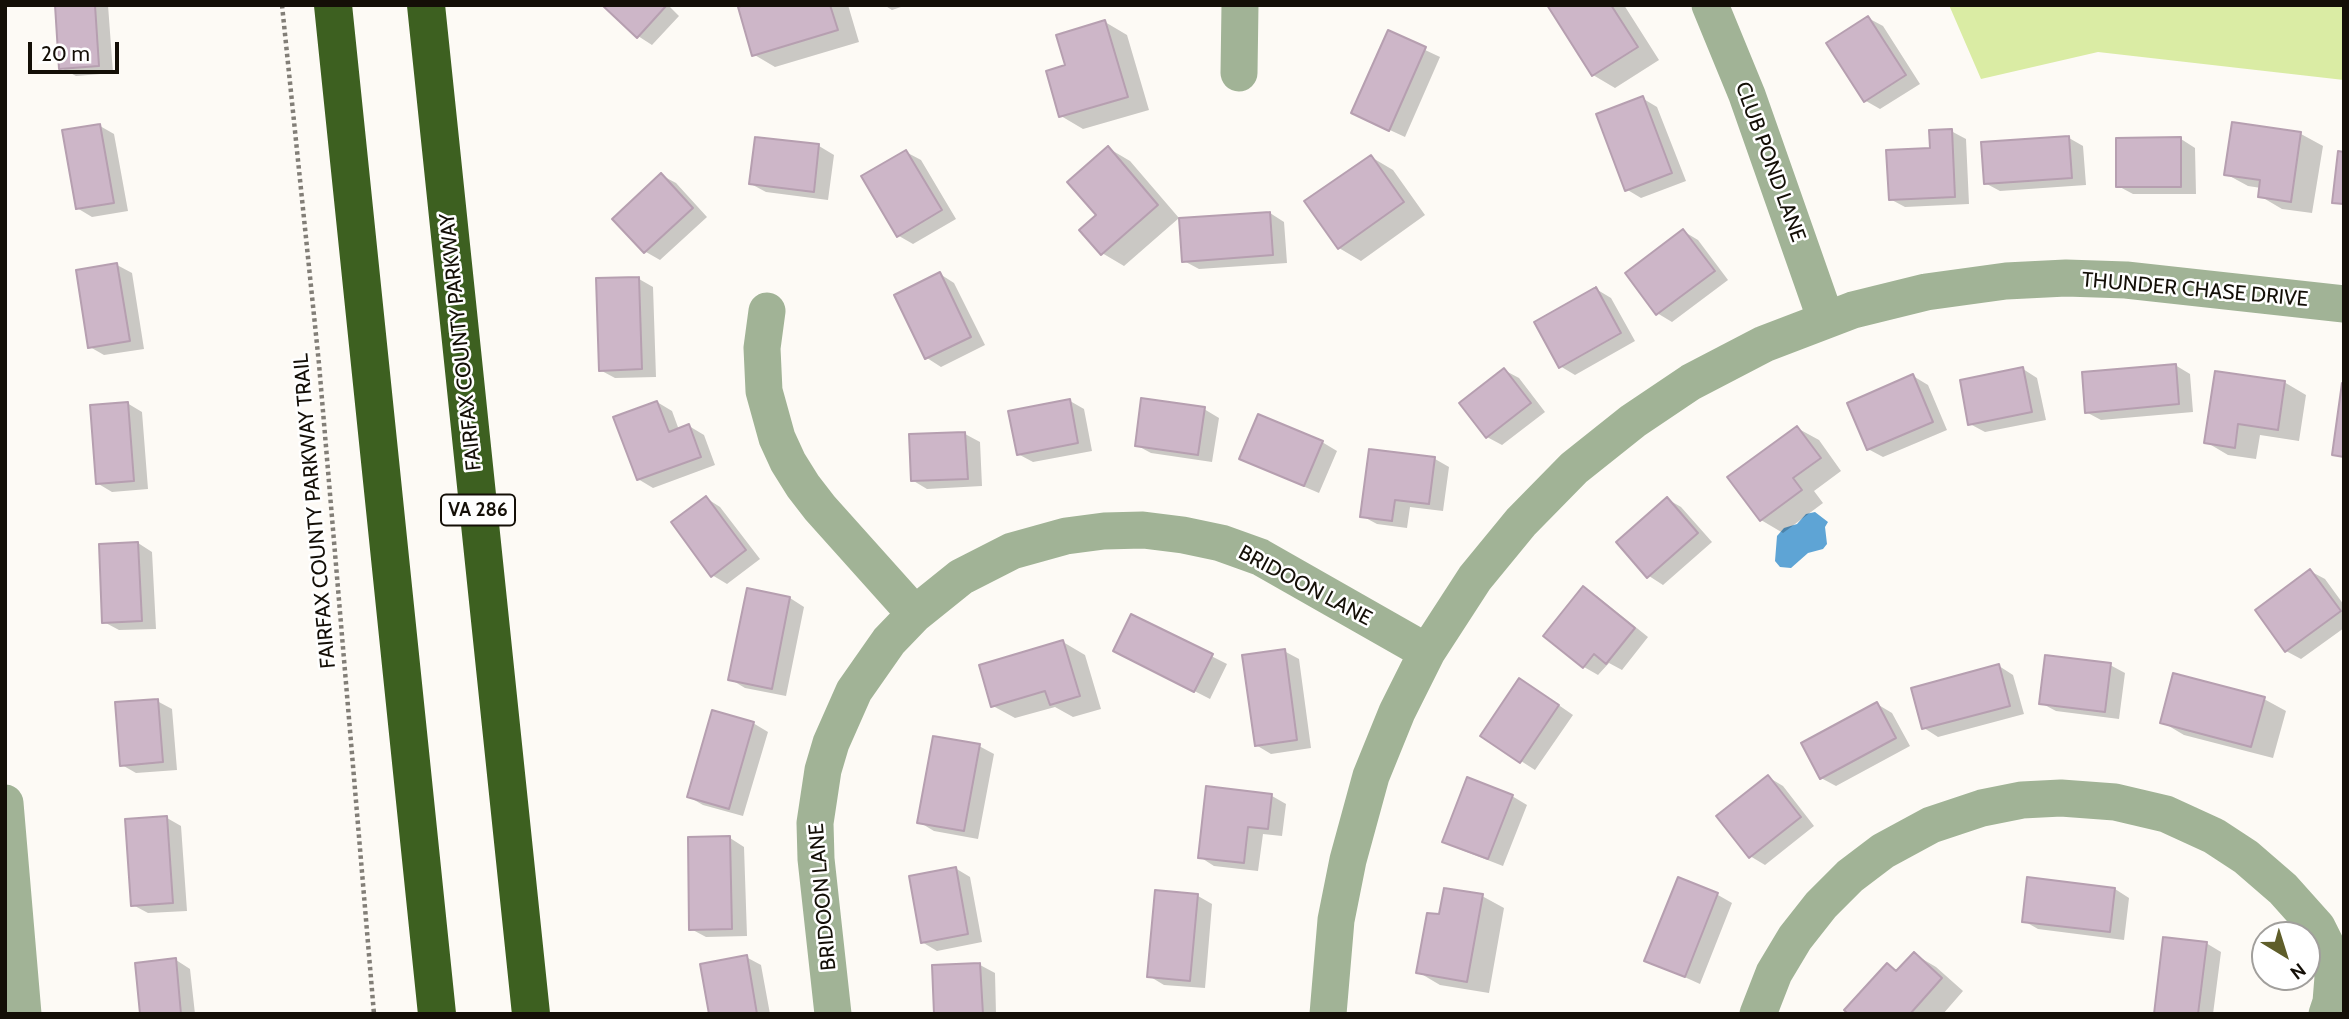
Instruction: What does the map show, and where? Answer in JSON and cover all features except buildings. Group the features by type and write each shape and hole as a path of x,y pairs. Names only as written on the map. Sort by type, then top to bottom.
{"highway":[{"path":"333,5 437,1014"},
{"name":"FAIRFAX COUNTY PARKWAY","path":"426,5 531,1014"}],"street":[{"path":"1239,73 1240,5"},
{"name":"CLUB POND LANE","path":"1710,5 1746,95 1826,320"},
{"name":"THUNDER CHASE DRIVE","path":"1328,1014 1336,920 1348,860 1371,776 1396,712 1427,652 1475,578 1521,522 1574,468 1633,421 1691,382 1765,344 1826,320 1926,292 2006,281 2066,278 2126,280 2344,304"},
{"path":"767,311 762,348 764,391 777,438 803,486 915,614"},
{"name":"BRIDOON LANE","path":"834,1014 816,859 815,823 823,770 831,743 854,691 889,641 915,614 961,577 1012,551 1066,536 1143,530 1221,543 1260,557 1427,652"},
{"path":"1758,1014 1774,973 1801,930 1850,876 1883,851 1931,825 1982,808 2022,800 2061,798 2115,802 2166,814 2214,836 2246,857 2283,889 2317,927 2329,951 2333,977 2327,1014"},
{"path":"5,803 23,1014"}],"path":[{"name":"FAIRFAX COUNTY PARKWAY TRAIL","path":"282,5 318,364 374,1014"}],"green space":[{"path":"1949,5 2344,5 2344,80 2098,52 1981,79"}],"water":[{"path":"1815,512 1828,522 1825,527 1827,544 1823,549 1808,553 1791,568 1780,567 1775,561 1777,536 1784,528 1797,524 1806,514"}]}
